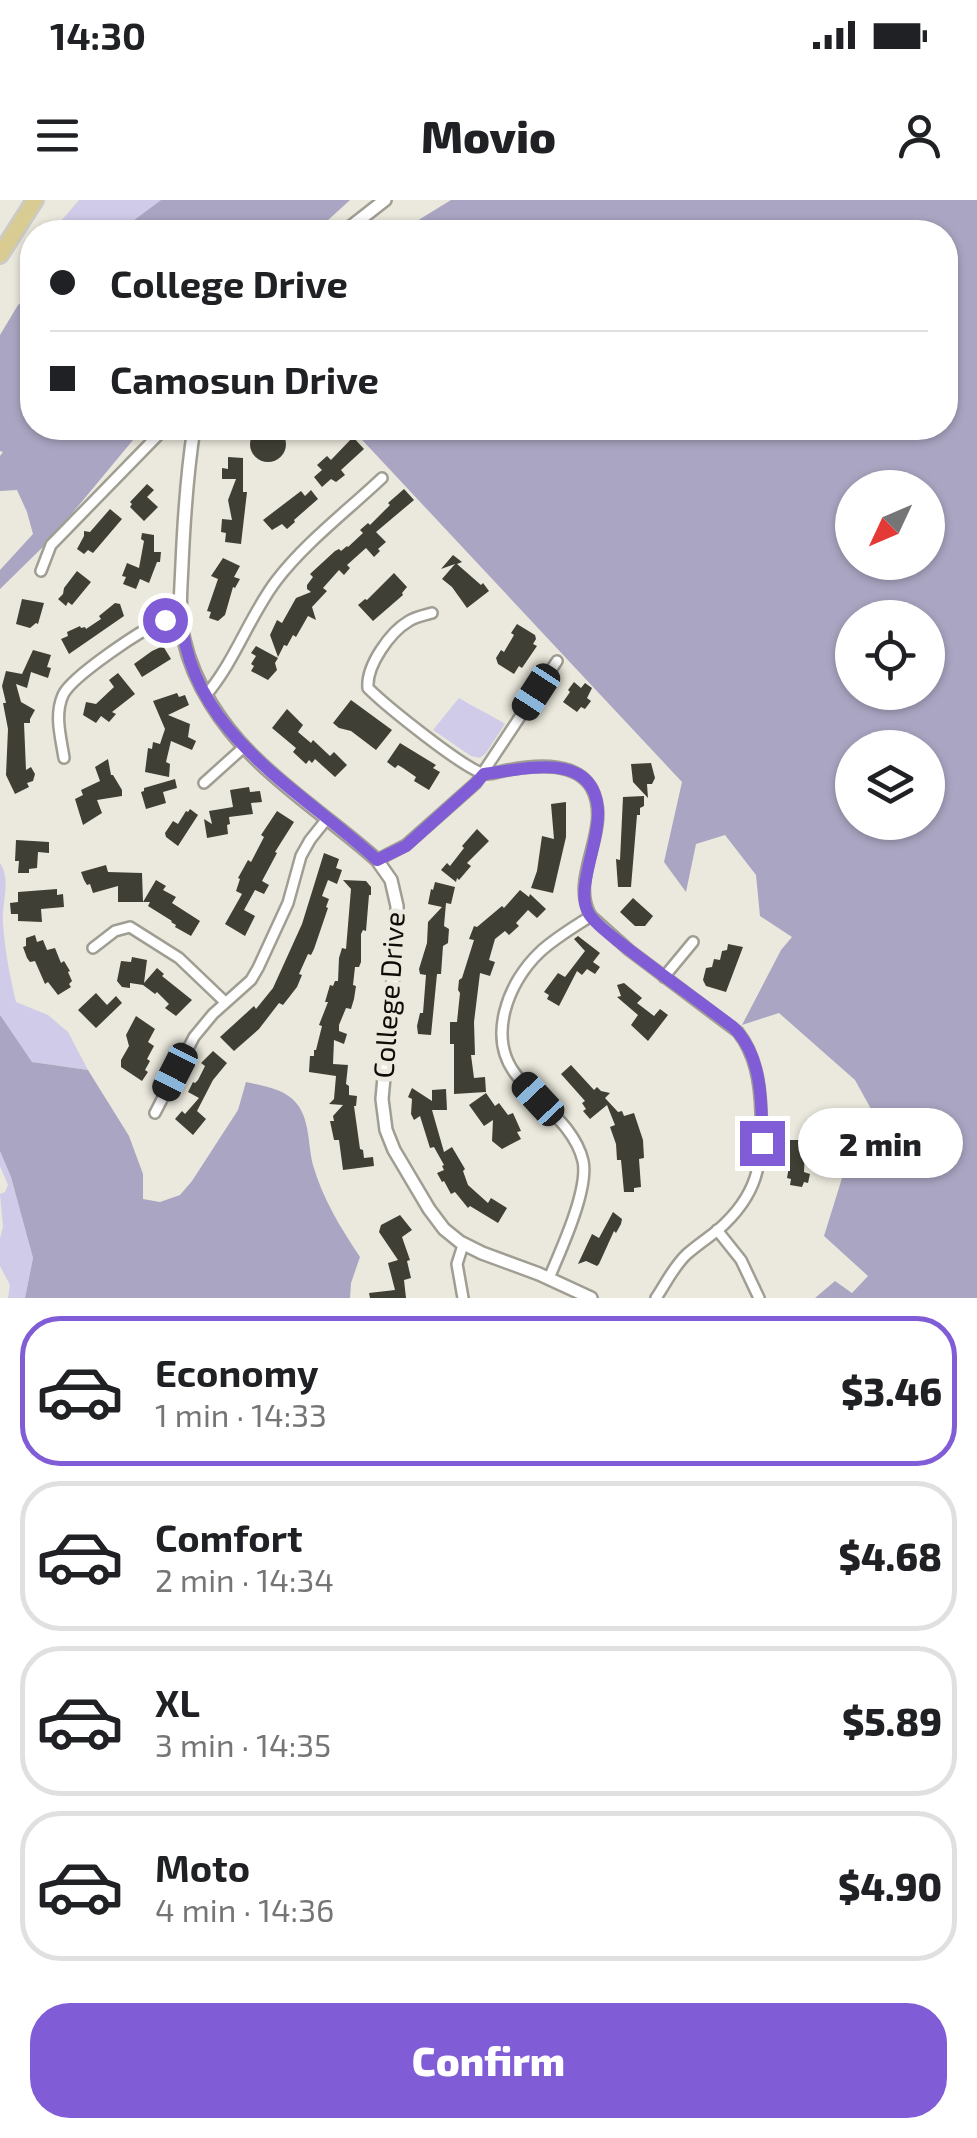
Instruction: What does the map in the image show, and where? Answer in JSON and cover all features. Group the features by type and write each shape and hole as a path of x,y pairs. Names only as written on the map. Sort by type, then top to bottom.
{"highway":[{"path":"0,254 20,223"}],"street":[{"path":"359,220 385,200"},
{"path":"40,571 50,545 153,440"},
{"name":"College Drive","path":"193,440 185,507 181,617 191,664 206,694 244,747 377,860 391,880 397,906 397,937 382,1086 384,1119 394,1150 444,1228 464,1245 590,1298"},
{"path":"206,694 218,681 276,581 382,478"},
{"path":"432,612 409,620 389,640 369,671 368,688 433,741 484,774 558,768 578,774 590,785 598,814 584,896 591,916 738,1032 749,1049 758,1079 762,1143 755,1182 744,1203 681,1261 656,1298"},
{"path":"64,758 59,713 62,697 71,683 158,623 181,617"},
{"path":"377,860 412,841 476,783 557,660"},
{"path":"204,782 244,747"},
{"path":"156,1113 187,1048 203,1025 224,1002 240,992 258,968 288,904 301,856 326,820"},
{"path":"549,1278 584,1186 583,1162 574,1140 510,1065 502,1025 524,969 544,948 591,916"},
{"path":"93,948 115,931 130,927 179,958 224,1002"},
{"path":"664,977 692,942"},
{"path":"717,1230 740,1260 759,1298"},
{"path":"463,1298 456,1264 464,1245"}],"shaded area":[{"path":"79,200 161,200 134,220 62,220"},
{"path":"161,200 350,200 328,220 134,220"},
{"path":"451,200 977,200 977,1298 815,1298 835,1281 852,1293 868,1276 824,1236 847,1162 881,1127 855,1080 779,1013 742,1025 781,950 792,937 760,916 756,875 725,835 696,844 686,892 664,862 682,782 362,440 958,440 958,220 418,220"},
{"path":"18,305 20,440 133,440 50,540 0,589 0,570 33,534 17,490 0,491 0,335"},
{"path":"459,698 505,724 480,758 433,730"},
{"path":"0,863 5,877 5,944 16,1002 48,1015 68,1032 88,1070 32,1062 0,1015"},
{"path":"0,1015 32,1062 88,1070 129,1136 143,1174 143,1199 160,1202 180,1195 238,1110 246,1082 274,1089 292,1099 304,1118 322,1190 360,1257 350,1298 25,1298 33,1258 0,1151"},
{"path":"0,1151 33,1258 25,1298 8,1298 10,1285 0,1266 0,1194 8,1185 0,1166"}],"building":[{"path":"251,440 285,440 284,451 268,462 256,456 250,444"},
{"path":"350,440 356,440 364,449 341,470 345,475 322,487 314,477 322,470 317,465 327,456 331,460"},
{"path":"228,457 243,458 243,492 247,492 241,544 225,542 226,533 221,532 222,519 232,520 228,500 236,479 222,479 222,468 228,469"},
{"path":"147,484 154,490 147,497 158,507 144,521 130,502"},
{"path":"404,489 414,500 376,532 386,542 380,551 374,557 366,548 347,565 350,568 344,575 339,570 312,607 316,620 308,616 278,657 270,635 296,598 311,592 307,589 313,577 310,574 335,551 348,547 363,533 360,530 370,525"},
{"path":"311,490 318,499 287,529 282,524 272,530 263,520 301,491 305,496"},
{"path":"110,509 122,519 93,553 88,550 84,554 77,549 84,531 90,532"},
{"path":"142,533 154,535 154,552 161,552 160,562 149,583 140,579 136,589 123,584 126,577 122,576 127,563 139,568"},
{"path":"453,555 462,562 457,564 489,591 467,608 442,579 455,564 441,569"},
{"path":"223,558 240,566 234,577 240,579 233,587 225,615 218,621 209,618 211,612 207,611 218,579 211,576"},
{"path":"77,571 91,582 72,605 68,602 66,606 58,599"},
{"path":"394,573 407,587 373,621 358,605"},
{"path":"22,599 44,603 38,624 30,628 16,624"},
{"path":"115,603 120,604 124,616 69,654 61,639 68,636 67,632 80,626 86,629"},
{"path":"517,624 535,635 533,644 537,646 514,674 498,664 496,658 501,650 504,652"},
{"path":"163,646 171,659 142,677 134,664"},
{"path":"256,646 278,658 277,670 268,680 251,671 256,656 251,653"},
{"path":"33,650 51,655 47,667 51,668 48,678 31,672 27,688 16,684 21,702 35,710 30,723 24,723 26,770 31,767 35,774 33,781 27,783 29,787 15,794 6,775 8,729 2,686 6,671 22,674"},
{"path":"118,673 135,694 112,712 116,714 109,722 101,716 96,723 83,715 86,702 96,704 114,687 109,680"},
{"path":"574,682 581,688 585,683 592,688 587,698 591,701 577,712 563,702"},
{"path":"177,693 179,697 185,695 189,705 168,715 190,724 188,737 196,741 192,750 171,741 166,762 170,764 169,777 145,772 148,748 152,749 153,742 160,744 165,729 153,701"},
{"path":"351,700 392,730 376,750 333,723"},
{"path":"287,709 303,725 298,732 330,756 334,752 347,765 335,777 315,759 306,764 293,752 296,748 272,728"},
{"path":"400,743 436,765 433,768 440,772 429,790 403,768 387,762"},
{"path":"108,759 122,796 97,800 102,813 83,825 75,799 83,795 81,790 100,781 95,767"},
{"path":"651,763 655,778 647,784 648,798 633,782 631,764"},
{"path":"175,779 177,788 163,792 166,803 146,809 141,792 144,788"},
{"path":"249,787 250,792 260,791 262,802 251,803 253,814 229,817 228,834 207,838 204,819 212,824 209,811 233,807 230,790"},
{"path":"644,796 644,806 637,815 631,887 618,887 616,859 620,860 623,797"},
{"path":"566,802 566,837 553,893 531,888 542,836 554,839 551,804"},
{"path":"190,809 198,815 178,846 165,833 173,821 178,824"},
{"path":"277,811 294,822 262,881 269,885 264,894 255,890 244,910 255,916 245,936 225,924 242,894 236,891 238,878 248,860 251,862 264,837 261,835"},
{"path":"477,829 489,841 467,863 471,866 456,882 441,870 447,863 450,866"},
{"path":"16,840 49,842 49,853 38,852 37,868 29,869 29,873 18,873"},
{"path":"324,853 339,859 336,868 342,870 337,884 328,880 322,896 329,899 328,908 297,987 234,1051 220,1037 254,1006 256,1009 273,988 302,924"},
{"path":"106,865 108,872 142,873 143,902 118,902 118,886 93,893 81,872"},
{"path":"156,880 166,886 163,890 176,897 172,903 200,921 191,936 148,906 150,902 143,902"},
{"path":"343,880 366,881 371,895 366,931 361,934 361,962 355,967 354,999 339,1025 339,1031 347,1034 344,1044 334,1040 333,1064 348,1065 346,1084 349,1095 357,1096 354,1106 360,1149 364,1158 373,1157 374,1166 343,1170 339,1140 334,1140 330,1121 334,1121 333,1116 343,1105 329,1104 334,1099 336,1076 309,1072 330,985 338,981 339,958 342,948 346,949 351,889"},
{"path":"435,882 455,887 451,904 446,903 444,926 449,929 448,943 443,946 441,974 437,974 431,1035 418,1034 417,1026 423,1013 426,975 420,974 419,969 428,922 442,907 428,904"},
{"path":"57,889 57,895 63,894 64,907 41,909 42,922 18,921 18,914 11,914 10,903 18,902 18,892"},
{"path":"520,890 546,909 537,918 528,910 509,935 505,931 495,939 489,960 495,962 490,976 480,973 474,1022 475,1055 471,1055 474,1078 485,1077 486,1092 454,1094 450,1022 457,1022 459,980 474,940 469,939 474,926 504,908"},
{"path":"633,898 653,916 645,926 635,926 620,912"},
{"path":"35,935 37,942 43,940 47,950 55,948 61,963 64,961 70,971 71,987 58,995 48,982 45,984 35,961 27,958 23,947 26,938"},
{"path":"578,936 600,953 593,962 600,967 595,974 587,969 582,975 577,971 559,1006 547,999 549,995 544,992 558,973 565,977 585,951 574,939"},
{"path":"728,944 743,947 726,992 706,986 703,980 706,968 712,967 714,959 720,960"},
{"path":"132,957 147,960 144,983 157,968 192,1000 176,1016 165,1008 169,1004 157,992 130,983 130,988 122,987 117,981 121,961 131,962"},
{"path":"624,983 642,998 637,1003 654,1016 660,1009 668,1015 648,1041 631,1025 638,1015 617,997 621,996 617,985"},
{"path":"96,993 107,1005 116,996 122,1003 96,1028 78,1010"},
{"path":"136,1016 155,1029 148,1042 154,1046 147,1059 148,1072 142,1081 121,1067 129,1046 126,1035"},
{"path":"213,1051 227,1063 197,1111 206,1119 193,1135 175,1119 199,1098 188,1092 205,1066 201,1063"},
{"path":"571,1065 594,1090 597,1087 610,1093 605,1098 618,1112 622,1111 624,1116 634,1113 644,1158 639,1159 641,1187 634,1188 634,1192 624,1192 621,1160 617,1160 610,1127 615,1125 607,1105 590,1119 583,1111 585,1101 561,1074"},
{"path":"412,1088 432,1101 432,1090 446,1089 447,1110 432,1110 444,1152 452,1147 465,1169 468,1185 488,1203 491,1198 507,1208 498,1223 468,1208 442,1182 437,1173 444,1170 444,1165 434,1147 430,1148 420,1116 414,1120 411,1114 412,1099 408,1097"},
{"path":"486,1093 495,1106 499,1103 508,1115 513,1113 521,1131 517,1132 521,1139 502,1149 492,1141 493,1120 484,1126 469,1105"},
{"path":"788,1140 800,1140 800,1148 805,1149 804,1172 810,1174 808,1183 804,1182 802,1187 790,1185 791,1179 787,1178"},
{"path":"613,1212 622,1219 621,1224 599,1264 578,1264 592,1234 599,1238"},
{"path":"400,1215 412,1230 402,1237 410,1260 407,1261 411,1278 404,1280 406,1298 370,1298 369,1293 395,1290 388,1263 398,1260 379,1232 381,1225"}],"route":[{"path":"165,620 181,617 194,672 241,743 295,794 377,860 406,846 484,774 551,768 578,774 590,785 598,808 584,890 587,910 606,930 742,1036 758,1079 762,1143"}]}
